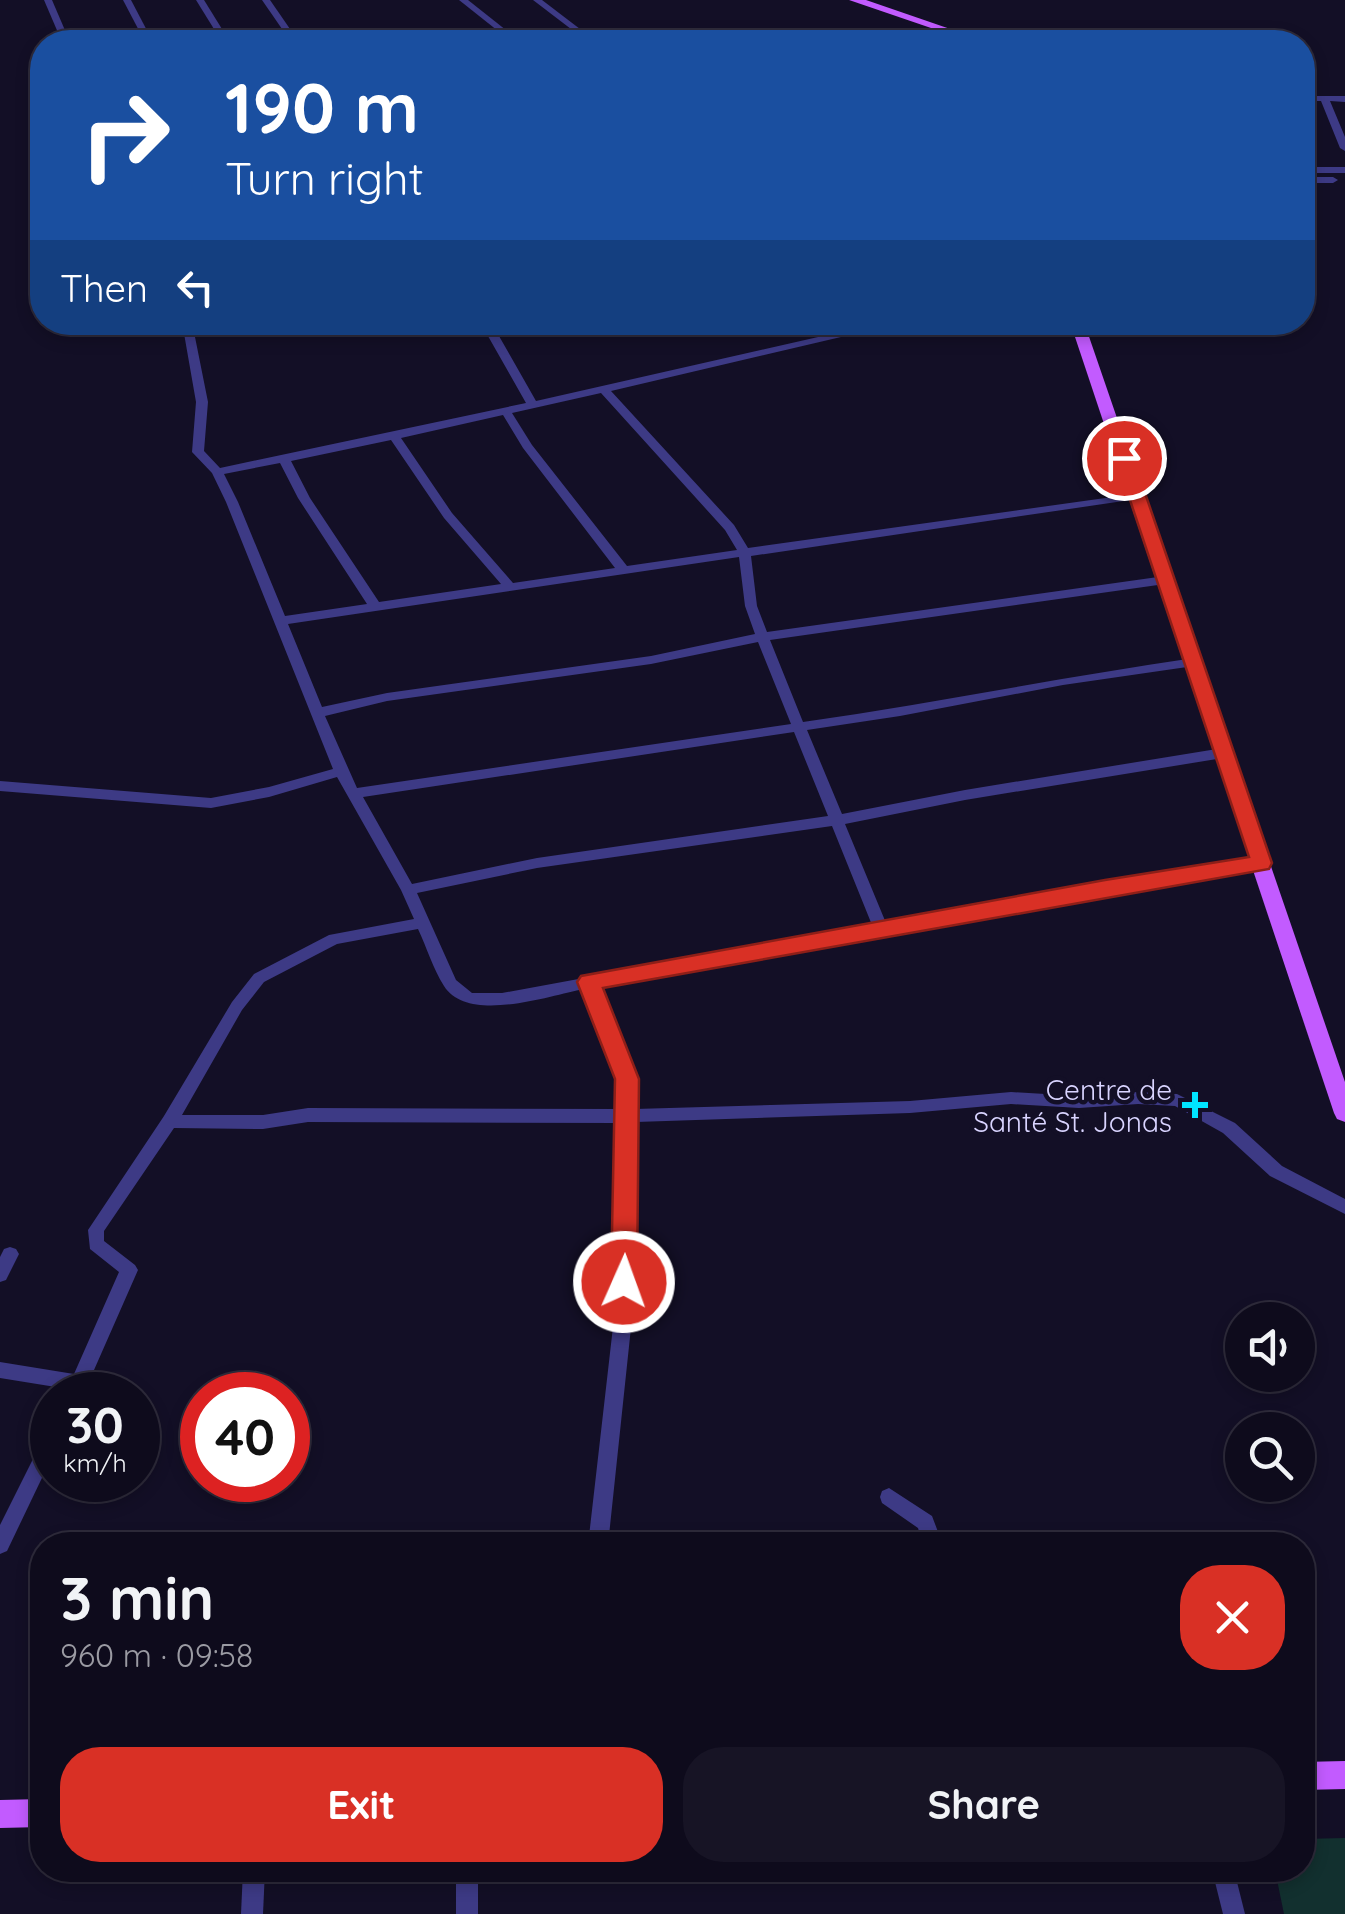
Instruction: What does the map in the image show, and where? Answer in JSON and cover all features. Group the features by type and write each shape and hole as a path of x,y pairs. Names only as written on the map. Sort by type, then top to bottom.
{"main road":[{"path":"855,0 947,30"},
{"path":"1082,335 1345,1113"},
{"path":"1315,1776 1345,1775"},
{"path":"0,1814 30,1813"}],"street":[{"path":"48,0 61,30"},
{"path":"127,0 143,30"},
{"path":"200,0 219,30"},
{"path":"266,0 287,30"},
{"path":"463,0 502,30"},
{"path":"537,0 577,30"},
{"path":"1315,98 1345,99"},
{"path":"1324,98 1345,148"},
{"path":"1315,170 1345,170"},
{"path":"1315,180 1345,180"},
{"path":"190,335 202,408 196,448 217,472 340,771 408,890 458,995 468,1000 1262,863"},
{"path":"492,335 534,405"},
{"path":"217,472 506,412 842,335"},
{"path":"603,388 730,528 744,552 751,606 762,637 881,928"},
{"path":"506,412 527,446 625,572"},
{"path":"394,436 448,515 509,586"},
{"path":"284,458 304,498 374,606"},
{"path":"279,622 1137,495"},
{"path":"317,713 405,694 652,660 762,637 1165,580"},
{"path":"356,793 900,712 1062,681 1194,662"},
{"path":"408,890 537,863 838,820 1223,753"},
{"path":"0,786 211,803 269,792 340,771"},
{"path":"84,1372 129,1270 96,1244 96,1230 170,1121 237,1006 259,978 334,939 422,923"},
{"path":"589,982 624,1065 628,1116 623,1318 599,1532"},
{"path":"170,1121 263,1122 308,1115 628,1116 910,1107 1011,1098 1079,1102 1177,1100 1229,1128 1276,1171 1345,1207"},
{"path":"0,1275 10,1254"},
{"path":"0,1370 30,1377"},
{"path":"0,1545 30,1484"},
{"path":"890,1497 925,1522 928,1532"},
{"path":"252,1914 253,1882"},
{"path":"467,1914 468,1882"},
{"path":"1226,1882 1234,1914"}],"green space":[{"path":"1345,1838 1345,1914 1284,1914 1277,1882 1315,1882 1315,1839"}],"place":[{"name":"Centre de Santé St. Jonas","path":"1195,1105"}],"route":[{"path":"624,1282 627,1079 589,982 1262,863 1124,458"}]}
